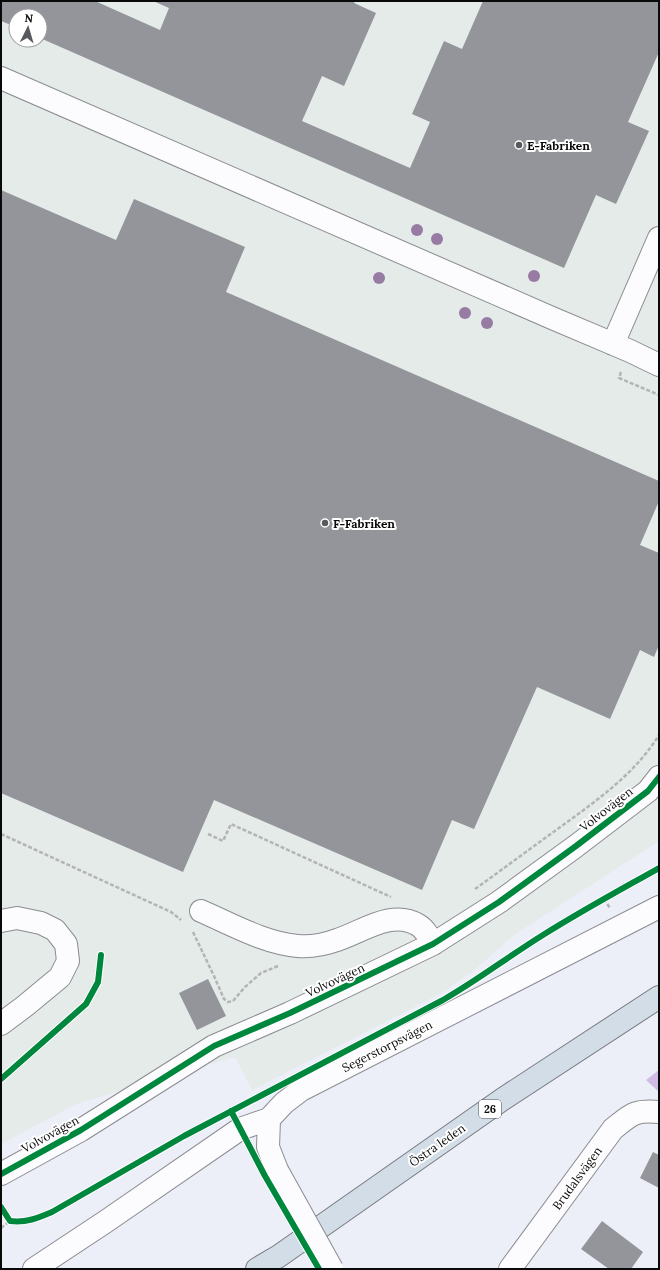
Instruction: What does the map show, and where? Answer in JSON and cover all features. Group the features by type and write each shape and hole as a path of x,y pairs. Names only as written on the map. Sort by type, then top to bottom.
{"highway":[{"name":"Östra leden","path":"257,1269 279,1256 503,1099 659,997"}],"street":[{"path":"1,78 659,365"},
{"path":"613,344 659,238"},
{"name":"Volvovägen","path":"1,1174 81,1130 214,1046 290,1013 433,944 499,902 576,846 648,791 659,777"},
{"name":"Segerstorpsvägen","path":"269,1119 284,1103 301,1090 659,907"},
{"path":"191,916 254,934 272,941 299,946 321,944 336,940 373,925 394,920 410,921 419,925 426,932 433,944"},
{"path":"1,921 17,918 40,923 55,930 66,944 68,961 60,977 1,1024"},
{"name":"Brudalsvägen","path":"510,1269 614,1129 633,1113 647,1111 659,1112"},
{"path":"34,1269 240,1129 269,1119 268,1147 277,1170 332,1269"}],"path":[{"path":"621,372 619,378 659,395"},
{"path":"470,892 629,774 659,735"},
{"path":"208,834 223,841 231,824 392,897"},
{"path":"1,834 171,912 191,916"},
{"path":"193,931 224,999 228,1002 233,1001 245,987 261,973 284,964"},
{"path":"1,1228 10,1221"}],"shaded area":[{"path":"1,1 659,1 659,841 514,935 472,972 440,994 252,1090 235,1057 76,1104 1,1144"},
{"path":"659,1070 659,1092 646,1080"}],"building":[{"path":"1,1 95,1 160,30 169,8 153,1 355,1 354,3 376,13 344,86 322,76 302,121 410,168 430,122 412,114 444,41 462,49 483,1 659,1 659,52 628,122 649,131 616,204 596,195 564,268 48,42 48,8 8,8 8,24 1,21"},
{"name":"F-Fabriken","path":"1,190 116,240 134,199 245,247 226,292 659,481 659,501 640,545 659,553 659,645 654,657 640,650 610,719 537,687 474,829 452,820 422,890 214,800 183,872 1,793"},
{"path":"208,979 226,1016 197,1030 179,993"},
{"path":"653,1152 659,1155 659,1188 640,1178"},
{"path":"602,1221 643,1252 631,1269 609,1269 581,1249"}],"cycle path":[{"path":"1,1174 81,1130 214,1046 290,1013 433,944 499,902 576,846 648,791 659,777"},
{"path":"1,1207 10,1221 27,1221 52,1212 184,1136 443,1000 557,926 659,868"},
{"path":"1,1079 86,1004 98,982 101,955"},
{"path":"231,1111 265,1176 319,1269"}],"place":[{"name":"E-Fabriken","path":"519,145"},
{"name":"F-Fabriken","path":"325,523"}]}
